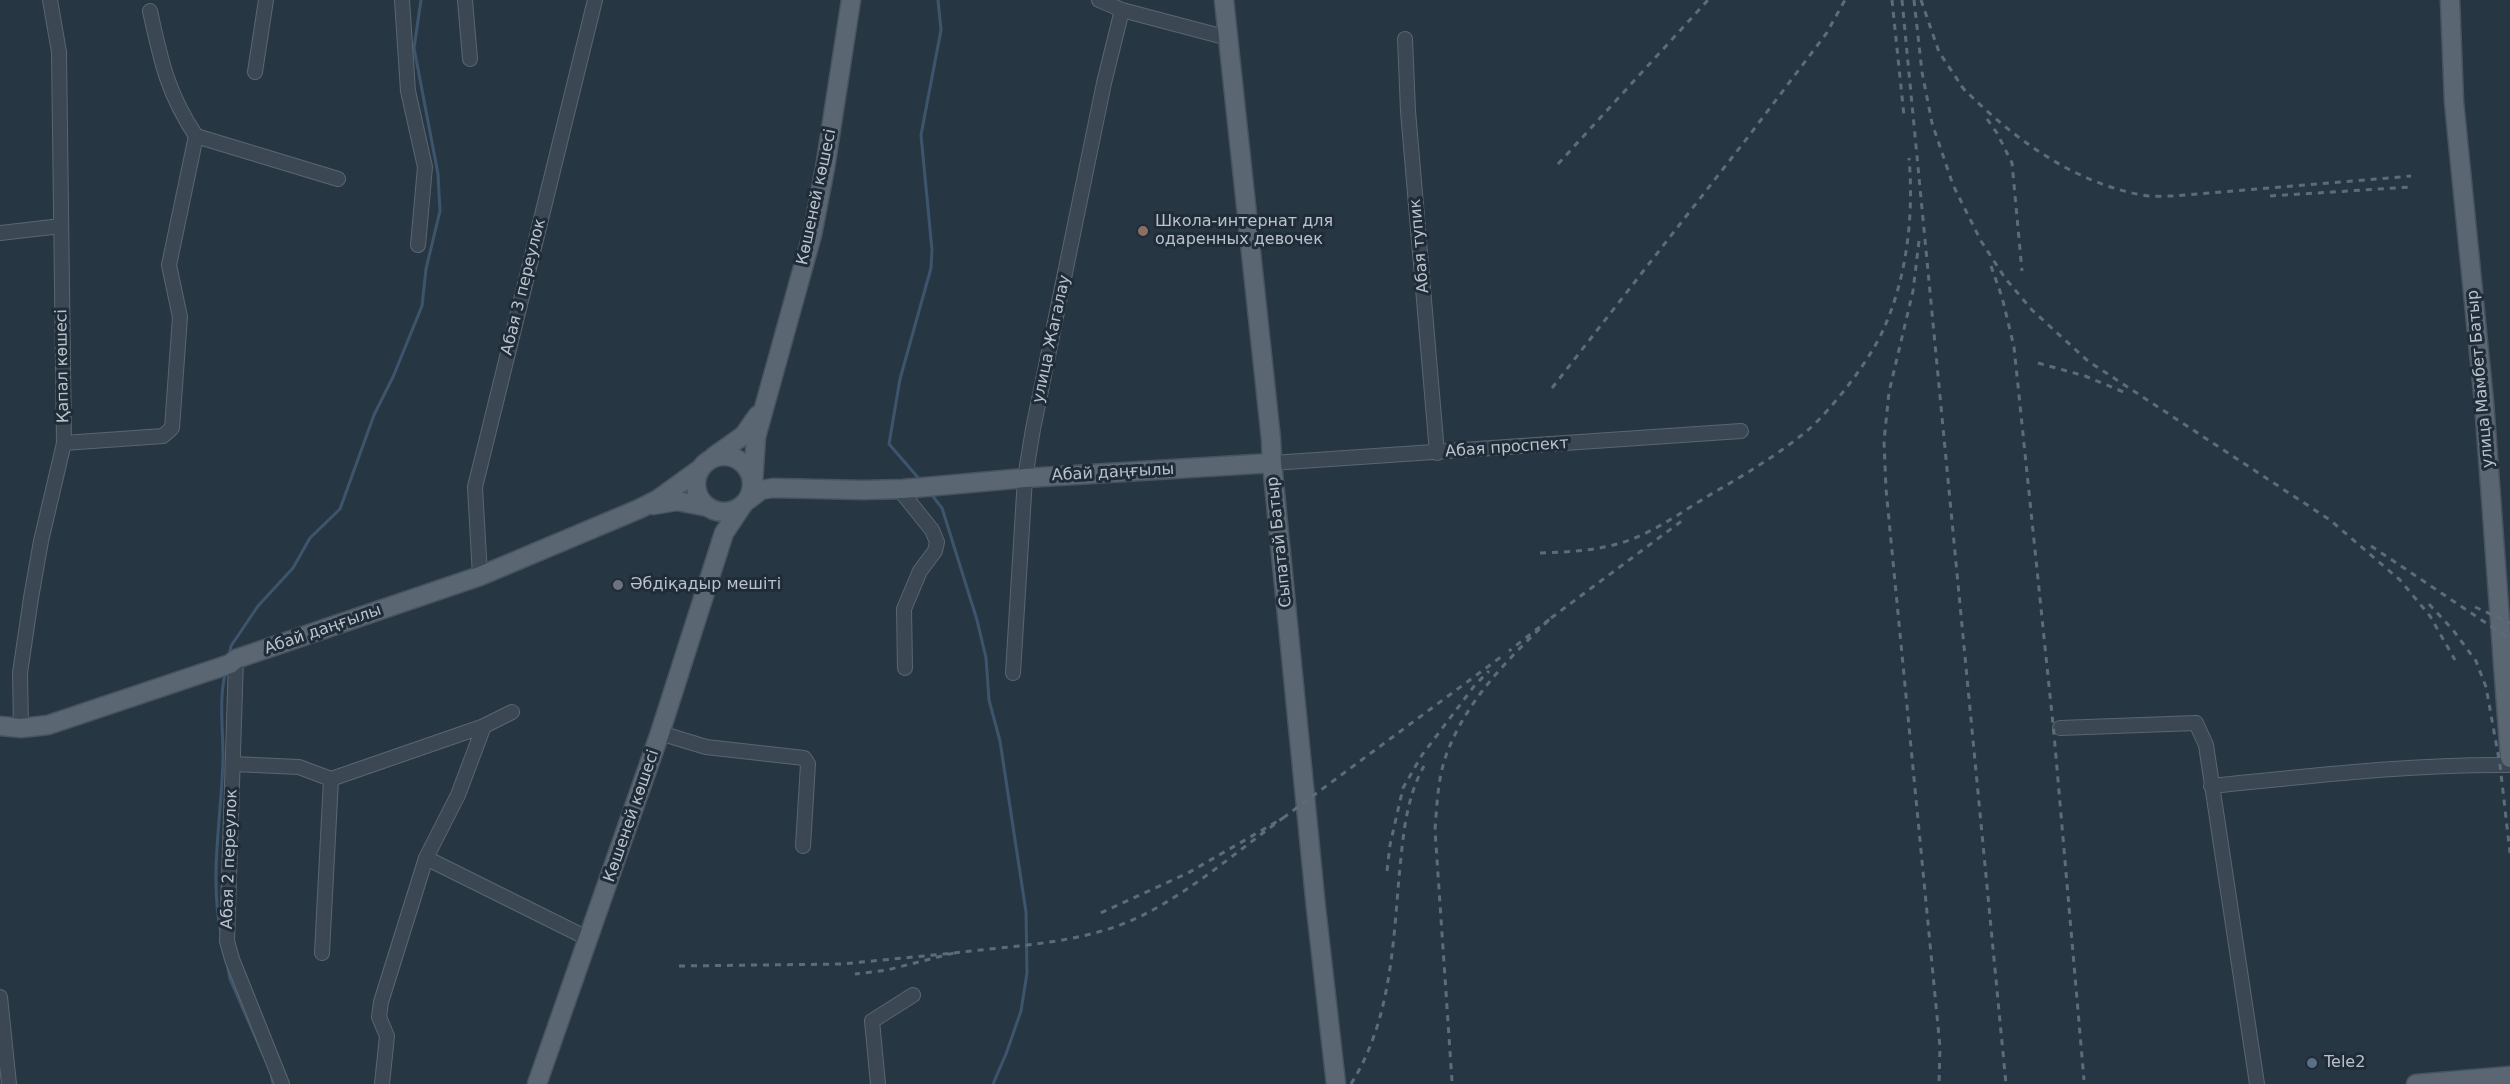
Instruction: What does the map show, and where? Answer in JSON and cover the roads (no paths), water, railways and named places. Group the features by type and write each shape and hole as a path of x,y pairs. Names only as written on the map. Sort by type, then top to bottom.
{"main road":[{"name":"Көшеней көшесі","path":"767,392 812,235 825,168 851,0"},
{"name":"Сыпатай Батыр","path":"1224,0 1271,439 1316,908 1336,1084"},
{"name":"улица Мамбет Батыр","path":"2450,0 2454,102 2484,402 2510,759"},
{"path":"639,509 657,500 744,435 757,417 767,392"},
{"path":"639,509 677,501 727,512 748,484 767,392"},
{"path":"707,463 734,457 748,484 761,490 901,489"},
{"path":"707,463 696,485 702,501 710,508 720,528 720,547"},
{"name":"Абай даңғылы","path":"901,489 1025,478 1272,464"},
{"path":"748,484 773,481 801,488"},
{"name":"Көшеней көшесі","path":"537,1084 660,733 720,547 748,484"},
{"name":"Абай даңғылы","path":"0,726 21,728 48,725 230,664 480,576 639,509"},
{"path":"2416,1084 2510,1076"}],"street":[{"name":"Қапал көшесі","path":"21,728 20,673 31,598 41,541 64,442 59,52 50,0"},
{"path":"255,72 266,0"},
{"path":"402,0 408,92 425,168 418,245"},
{"path":"465,0 470,59"},
{"name":"Абая 3 переулок","path":"480,576 475,487 595,0"},
{"path":"1099,0 1122,10 1227,38"},
{"name":"улица Жагалау","path":"1013,673 1025,478 1101,94 1122,10"},
{"path":"150,11 162,70 180,111 196,136 338,179"},
{"name":"Абая тупик","path":"1406,39 1408,111 1437,453"},
{"path":"64,442 163,436 172,428 180,317 169,265 196,136"},
{"path":"0,233 61,226"},
{"name":"Абая проспект","path":"1272,464 1741,431"},
{"path":"901,489 932,530 937,542 935,551 920,571 904,609 905,668"},
{"name":"Абая 2 переулок","path":"236,660 226,941 282,1084"},
{"path":"233,764 299,767 331,779 484,726 512,712"},
{"path":"2060,728 2196,723 2206,745 2257,1084"},
{"path":"382,1084 387,1036 379,1017 381,1002 426,858 458,795 484,726"},
{"path":"660,733 706,747 804,758 808,764 803,846"},
{"path":"2211,786 2374,769 2447,765 2510,765"},
{"path":"322,953 331,779"},
{"path":"426,858 589,939"},
{"path":"878,1084 872,1021 913,995"},
{"path":"0,997 9,1084"}],"waterway":[{"path":"229,655 231,646 258,606 293,568 310,538 340,509 374,415 393,377 422,306 426,269 440,211 438,174 414,48 421,0"},
{"path":"921,481 889,444 900,379 931,268 932,250 921,135 941,30 938,0"},
{"path":"931,494 942,508 977,620 986,658 989,700 1000,741 1026,912 1027,973 1021,1011 993,1084"},
{"path":"221,933 216,868 222,779 222,705 225,674"},
{"path":"227,963 230,979 264,1057"},
{"path":"271,1074 273,1084"}],"railway":[{"path":"1558,164 1708,0"},
{"path":"1552,388 1826,34 1845,0"},
{"path":"1892,0 1904,116"},
{"path":"1902,0 2006,1084"},
{"path":"1914,0 1922,72 1932,123 1953,185 1981,241 2005,278 2032,310 2088,361 2330,520 2400,580 2430,616 2455,660"},
{"path":"1921,0 1939,52 1965,91"},
{"path":"1961,86 2021,139 2066,168 2116,189 2142,195 2174,196 2411,176"},
{"path":"1987,119 2012,163 2022,271"},
{"path":"1540,553 1579,551 1608,546 1642,535 1774,455 1808,430 1829,409 1870,354 1892,308 1907,245 1910,201 1909,158"},
{"path":"2270,196 2410,187"},
{"path":"1919,241 1913,291 1889,392 1884,441 1886,489 1940,1047 1939,1084"},
{"path":"1991,266 2002,297 2014,347 2054,734 2084,1080"},
{"path":"2038,363 2085,376 2126,393"},
{"path":"1551,618 1683,520"},
{"path":"2371,546 2510,639"},
{"path":"2429,604 2453,630 2476,661 2486,687 2500,765 2510,853"},
{"path":"2475,607 2510,623"},
{"path":"1452,1081 1435,830 1442,768 1458,729 1480,694 1521,647 1551,618 1509,651"},
{"path":"1283,818 1505,654"},
{"path":"1387,871 1390,845 1403,788 1422,755 1475,685 1489,671"},
{"path":"1351,1084 1364,1060 1382,1010 1391,958 1406,820 1413,792 1424,766"},
{"path":"954,953 1052,942 1125,923 1182,892 1283,818 1188,873 1096,915"},
{"path":"679,966 842,964 954,953 887,970 855,974"}],"place":[{"name":"Школа-интернат для одаренных девочек","path":"1143,231"},
{"name":"Әбдіқадыр мешіті","path":"618,585"},
{"name":"Tele2","path":"2312,1063"}]}
